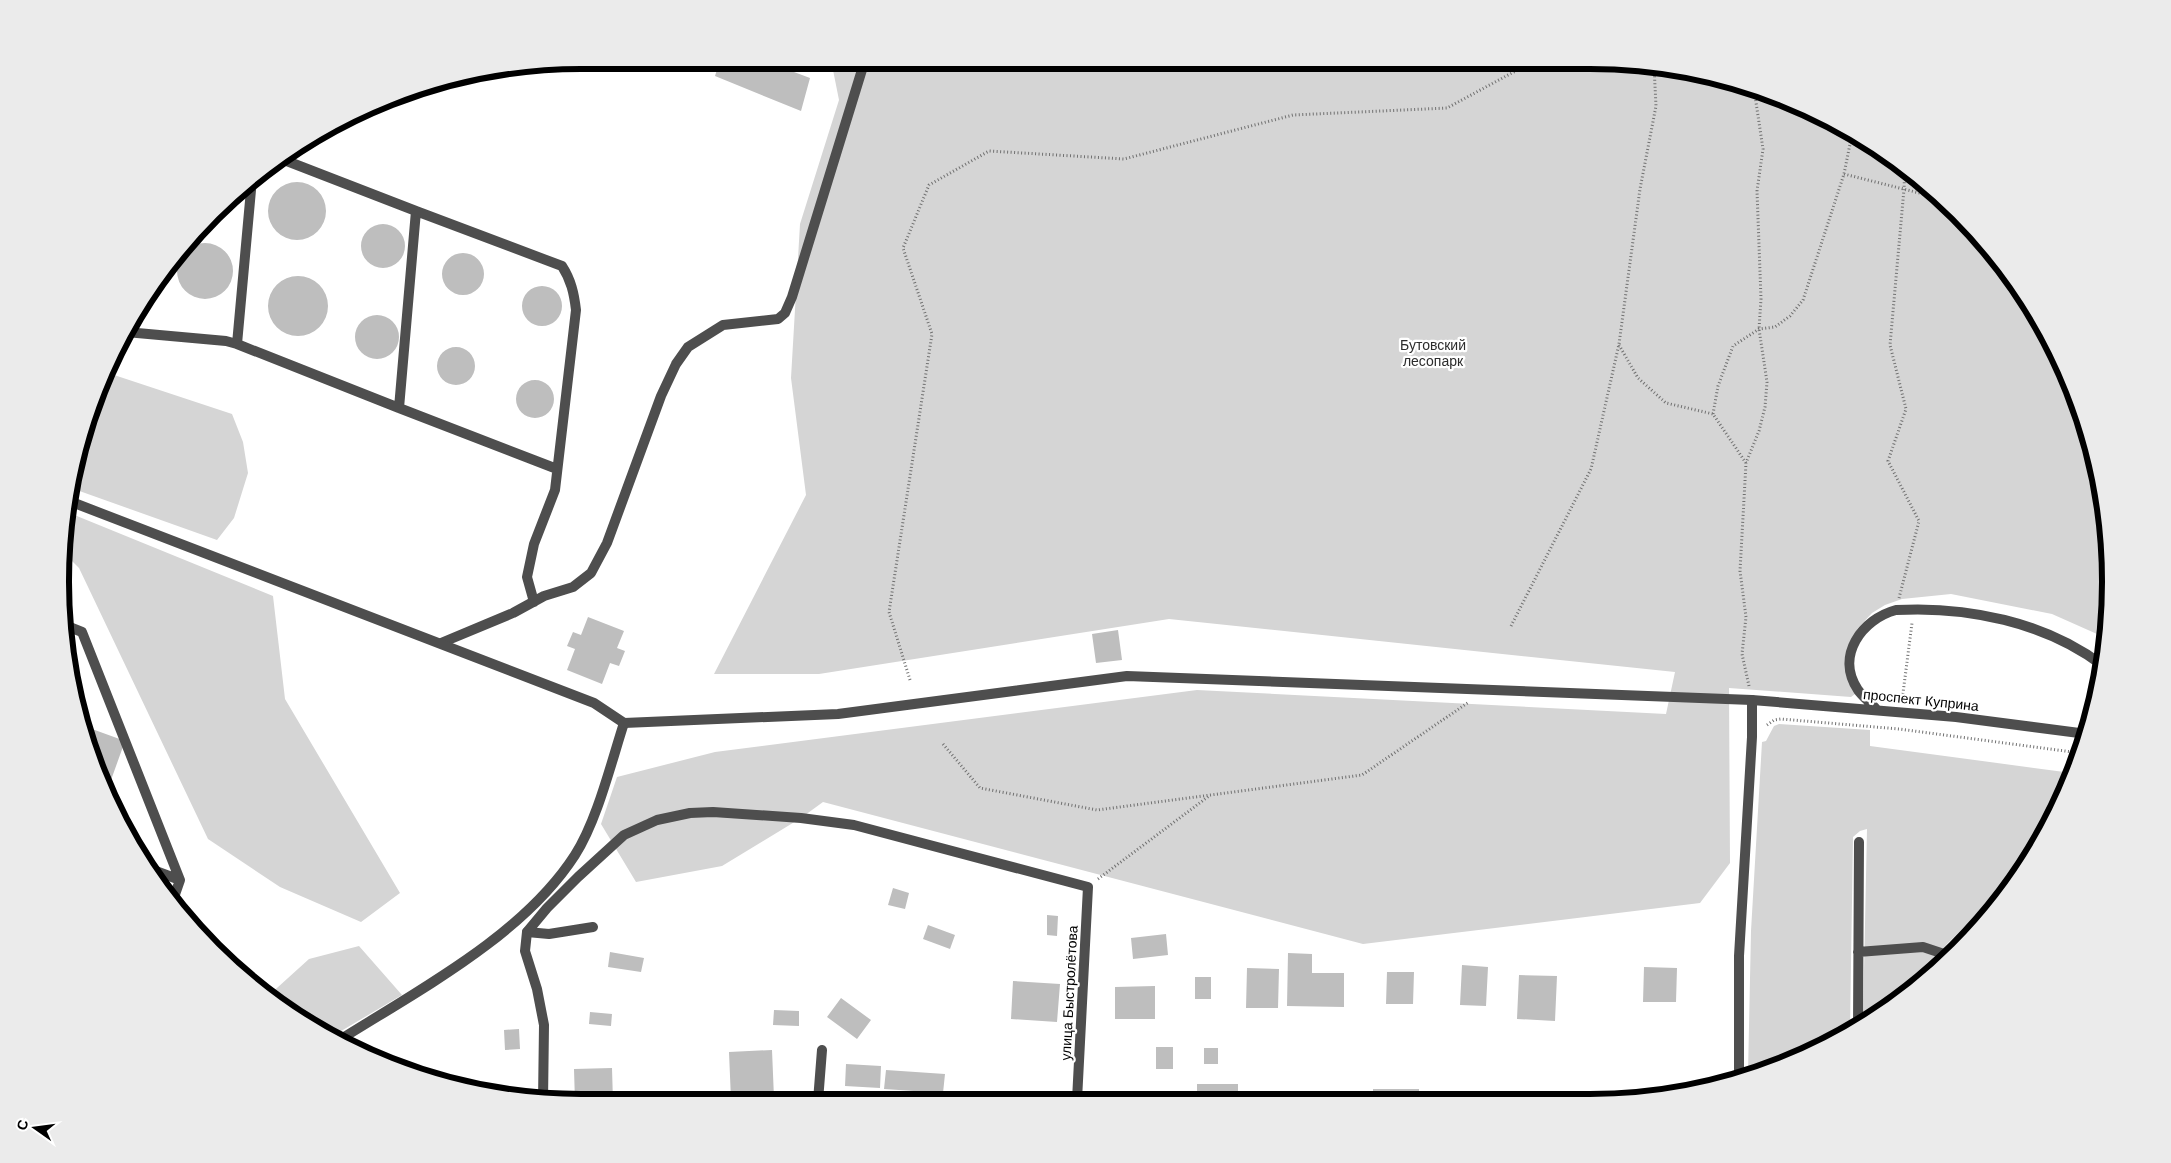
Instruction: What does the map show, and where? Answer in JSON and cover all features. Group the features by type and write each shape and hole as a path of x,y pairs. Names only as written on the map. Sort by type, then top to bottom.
{"street":[{"path":"441,643 573,587 591,572 607,543 661,396 676,364 688,347 723,325 778,318 785,312 792,297 862,69"},
{"path":"288,161 562,266 569,276 574,292 576,310 555,490 534,544 528,570 527,578 534,602"},
{"path":"237,344 251,190"},
{"path":"399,408 416,211"},
{"path":"133,333 226,340 557,469"},
{"path":"75,503 594,702 624,723 590,824 575,855 543,894 510,925 473,955 345,1036"},
{"path":"1877,710 1862,695 1854,682 1850,667 1851,651 1858,635 1869,622 1896,610 1965,614 2015,622 2053,636 2075,647 2096,661"},
{"path":"71,628 82,632 180,880 175,894"},
{"name":"проспект Куприна","path":"624,723 838,714 1128,676 1752,700 1956,717 2079,733"},
{"path":"1739,1072 1739,956 1752,737 1752,700"},
{"path":"543,1093 544,1025 537,989 525,950 526,932 578,877 624,836 657,820 690,813 713,812 801,818 854,825 1088,887"},
{"path":"1858,1018 1859,842"},
{"path":"159,872 180,880"},
{"name":"улица Быстролётова","path":"1077,1094 1088,887"},
{"path":"526,932 549,934 593,927"},
{"path":"1858,952 1922,947 1942,953"},
{"path":"819,1094 822,1050"}],"path":[{"path":"910,680 889,612 932,334 903,248 929,185 989,150 1124,159 1293,115 1448,108 1519,69"},
{"path":"1511,626 1592,469 1619,344 1640,189 1656,106 1654,73"},
{"path":"1752,700 1742,654 1746,617 1740,570 1746,463 1759,431 1765,407 1767,382 1758,329 1761,300 1757,191 1763,149 1755,96"},
{"path":"1713,414 1718,386 1734,346 1758,329 1775,328 1790,316 1803,300 1844,174 1851,140"},
{"path":"1844,174 1927,195"},
{"path":"1896,610 1919,521 1888,461 1906,409 1890,344 1905,177"},
{"path":"1619,344 1638,378 1666,403 1713,414 1746,463"},
{"path":"1898,729 1914,610"},
{"path":"943,744 980,788 1097,810 1362,775 1472,700"},
{"path":"1752,737 1764,737 1768,724 1774,720 1781,719 1898,729 2073,752"},
{"path":"1088,887 1210,795"}],"green space":[{"name":"Бутовский лесопарк","path":"830,69 1623,70 1656,73 1722,86 1786,108 1846,137 1902,175 1928,196 1975,243 1996,269 2034,325 2063,385 2075,417 2092,481 2101,548 2102,582 2099,635 2052,614 1951,594 1902,599 1885,605 1872,613 1858,628 1850,644 1855,694 1851,697 1729,688 1730,863 1700,903 1363,944 823,802 801,818 722,866 636,882 601,824 617,777 715,752 1197,690 1666,714 1675,672 1169,619 819,674 714,674 806,495 791,378 800,224 839,100 833,70"},
{"path":"113,375 232,414 243,442 248,473 234,518 217,540 77,490 86,449"},
{"path":"73,514 273,596 285,699 400,893 361,922 280,887 208,839 79,568 70,559"},
{"path":"1779,724 1870,730 1870,746 2065,772 2034,838 1986,906 1947,944 1928,967 1863,1015 1867,829 1860,831 1853,837 1850,1023 1786,1055 1748,1069 1751,931 1762,742 1766,741 1774,726"},
{"path":"359,946 402,995 338,1033 325,1026 273,991 309,959"}],"building":[{"path":"717,69 786,69 810,78 801,111 715,76"},
{"path":"291,182 303,182 318,190 326,205 326,217 318,232 303,240 291,240 276,232 268,217 268,205 276,190"},
{"path":"379,224 387,224 399,230 405,246 399,262 387,268 379,268 367,262 361,250 361,242 367,230"},
{"path":"205,243 216,245 225,251 231,260 231,282 225,291 216,297 205,299 194,297 185,291 179,282 178,265 194,245"},
{"path":"467,253 475,256 481,262 484,274 481,286 475,292 459,295 451,292 445,286 442,270 445,262 451,256"},
{"path":"292,276 304,276 315,281 323,289 328,300 326,318 315,331 304,336 292,336 281,331 273,323 268,312 268,300 273,289 281,281"},
{"path":"546,286 553,289 559,295 562,306 561,314 553,323 546,326 538,326 531,323 523,314 522,302 525,295 534,287"},
{"path":"381,315 393,321 398,328 398,346 393,353 386,358 373,359 365,356 358,349 355,333 358,325 365,318"},
{"path":"456,347 469,353 475,366 469,379 456,385 443,379 437,366 443,353"},
{"path":"535,380 549,385 554,399 549,413 535,418 521,413 516,399 521,385"},
{"path":"588,617 624,631 617,648 625,651 619,666 610,663 602,684 567,670 575,649 567,646 573,632 581,635"},
{"path":"1118,630 1122,660 1096,663 1092,634"},
{"path":"91,728 125,741 110,783"},
{"path":"893,888 909,893 905,909 888,905"},
{"path":"1047,915 1058,916 1057,936 1047,935"},
{"path":"928,925 955,935 950,949 923,939"},
{"path":"1166,934 1168,955 1133,959 1131,938"},
{"path":"610,952 644,958 641,972 608,967"},
{"path":"1288,953 1312,954 1312,973 1344,973 1344,1007 1287,1006"},
{"path":"1462,965 1488,967 1486,1006 1460,1005"},
{"path":"1644,967 1677,968 1676,1002 1643,1002"},
{"path":"1247,968 1279,969 1278,1008 1246,1008"},
{"path":"1387,972 1414,972 1413,1004 1386,1004"},
{"path":"1519,975 1557,976 1555,1021 1517,1019"},
{"path":"1195,977 1211,977 1211,999 1195,999"},
{"path":"1013,981 1060,984 1057,1022 1011,1019"},
{"path":"1155,986 1155,1019 1115,1019 1115,987"},
{"path":"841,998 871,1020 857,1039 827,1017"},
{"path":"774,1010 799,1011 799,1026 773,1025"},
{"path":"590,1012 612,1014 611,1026 589,1024"},
{"path":"519,1029 520,1049 505,1050 504,1030"},
{"path":"1156,1047 1173,1047 1173,1069 1156,1069"},
{"path":"1204,1048 1218,1048 1218,1064 1204,1064"},
{"path":"772,1050 774,1094 731,1094 729,1052"},
{"path":"846,1064 881,1066 880,1088 845,1086"},
{"path":"612,1068 613,1094 575,1094 574,1069"},
{"path":"886,1070 945,1074 943,1093 884,1089"},
{"path":"1197,1084 1238,1084 1238,1094 1197,1094"},
{"path":"1373,1089 1419,1089 1419,1094 1373,1094"}]}
